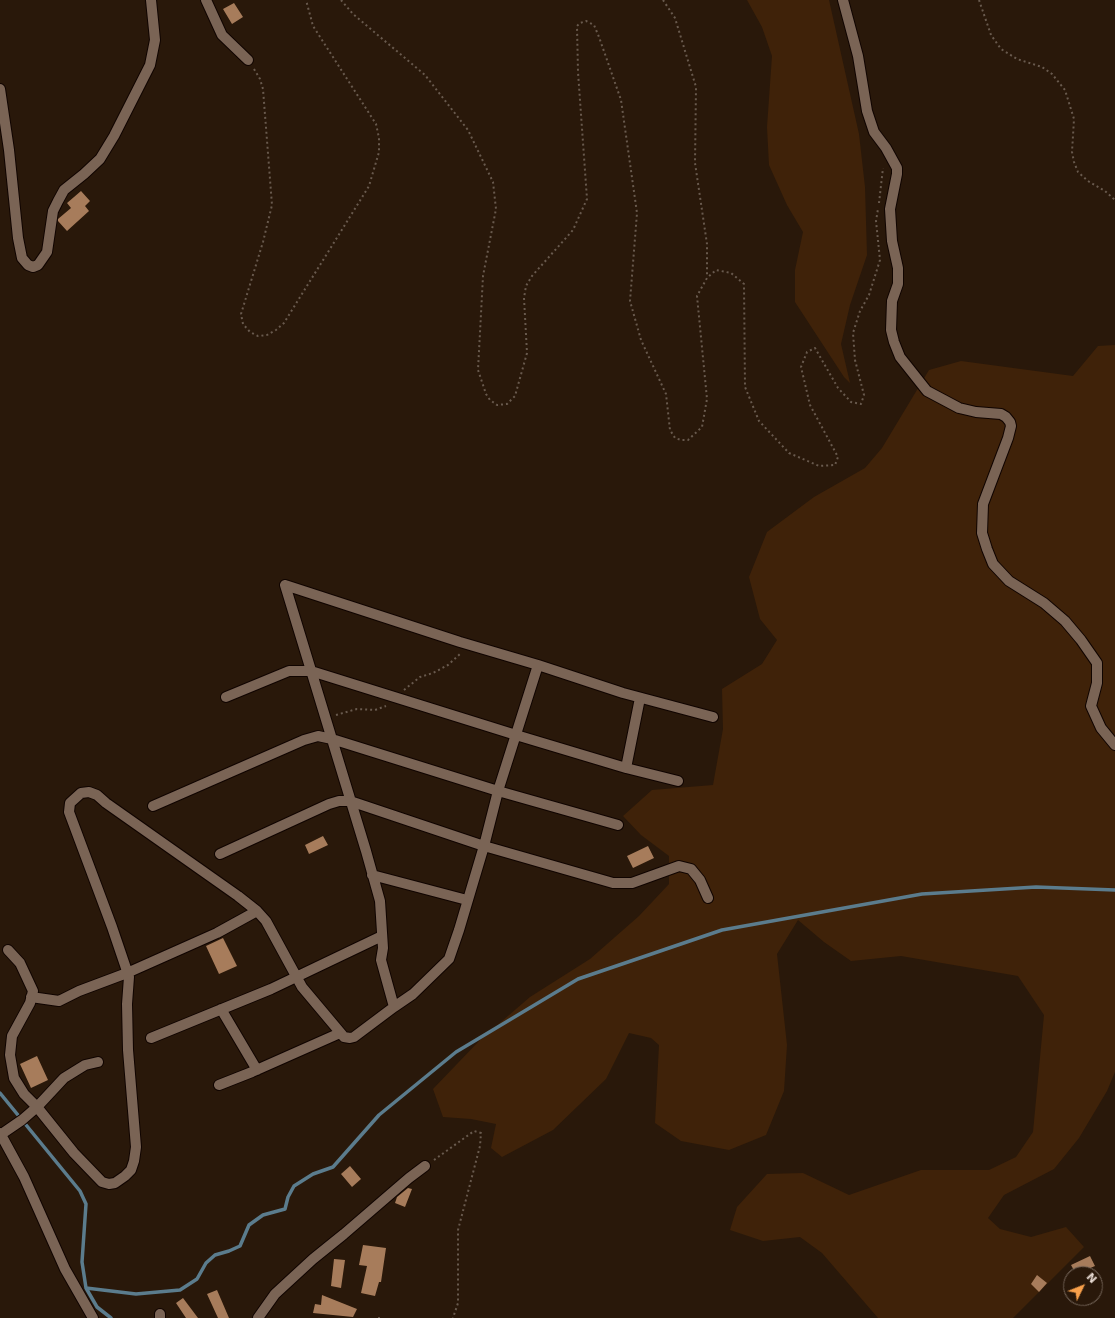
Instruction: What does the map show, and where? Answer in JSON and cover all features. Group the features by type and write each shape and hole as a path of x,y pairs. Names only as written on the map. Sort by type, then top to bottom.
{"street":[{"path":"0,89 9,150 18,238 22,258 28,265 33,266 38,264 46,252 53,211 58,200 64,190 100,159 114,136 150,65 154,40 151,0"},
{"path":"206,0 222,35 248,60"},
{"path":"843,0 858,56 867,111 874,132 895,162 898,174 890,209 892,241 898,268 898,284 892,301 891,330 894,342 900,357 927,390 959,408 976,412 1001,414 1010,422 1011,426 1008,438 983,504 982,533 986,549 994,564 1009,581 1044,603 1065,621 1081,640 1097,663 1097,683 1091,706 1101,728 1115,745"},
{"path":"394,1007 382,960 383,948 380,901 285,586 640,698 713,717"},
{"path":"8,950 20,963 33,991 30,1002 12,1036 10,1055 14,1078 24,1094 37,1107 74,1154 102,1182 109,1184 114,1182 125,1176 131,1170 136,1147 129,1070 127,1004 129,977 69,812 70,802 80,793 89,792 97,795 106,803 258,911 266,921 302,986 344,1037 354,1037 413,994 449,959 484,846 498,791 538,665"},
{"path":"226,697 289,671 311,671 626,768 678,781"},
{"path":"626,768 640,698"},
{"path":"153,806 304,740 318,736 332,739 498,791 618,825"},
{"path":"220,854 329,804 350,800 484,846 613,884 632,883 679,866 691,869 700,880 708,898"},
{"path":"372,875 467,900"},
{"path":"31,998 59,1001 79,991 127,973 217,933 258,911"},
{"path":"151,1038 271,989 382,936"},
{"path":"221,1009 257,1070"},
{"path":"219,1085 257,1070 340,1033"},
{"path":"93,1318 65,1269 24,1177 0,1134 22,1120 37,1107 64,1078 85,1065 98,1062"},
{"path":"258,1318 275,1294 313,1259 425,1166"}],"path":[{"path":"248,60 260,79 263,89 272,205 263,242 241,314 243,324 250,332 258,336 268,335 284,323 369,186 379,152 379,138 376,124 313,26 306,0"},
{"path":"342,0 353,14 425,75 468,130 493,182 496,209 483,276 478,370 486,394 490,400 497,405 508,404 515,396 527,354 524,298 526,286 532,276 573,230 587,199 578,72 577,26 586,21 594,25 621,100 637,213 630,301 641,340 666,394 670,430 675,438 688,440 702,427 707,399 697,296 707,278 716,270 731,273 744,284 745,387 759,421 789,453 819,466 835,465 838,456 810,405 801,367 807,352 815,348 838,388 851,402 861,404 864,395 855,360 853,333 860,311 869,295 880,260 876,220 886,148"},
{"path":"663,0 675,18 696,88 695,163 707,244 707,278"},
{"path":"979,0 991,35 1001,49 1017,59 1042,67 1052,74 1065,90 1074,119 1072,152 1078,172 1115,200"},
{"path":"425,1166 474,1131 481,1133 480,1146 458,1230 458,1303 453,1318"}],"shaded area":[{"path":"747,0 829,0 859,134 865,187 867,255 850,305 841,344 850,383 844,377 795,302 795,270 803,232 787,205 769,165 767,127 772,56 762,27"},
{"path":"1115,345 1115,1072 1107,1091 1079,1138 1054,1169 1004,1195 988,1218 1000,1229 1031,1237 1066,1227 1084,1247 1065,1266 1063,1266 1063,1268 1013,1318 878,1318 822,1253 800,1237 763,1241 730,1230 737,1207 767,1174 803,1173 849,1195 921,1170 989,1170 1016,1157 1033,1132 1044,1015 1018,976 901,956 851,961 824,942 798,920 777,954 787,1045 784,1091 766,1135 729,1150 681,1141 655,1123 659,1045 651,1038 629,1033 606,1079 553,1130 502,1157 491,1148 496,1124 471,1119 443,1117 433,1089 480,1040 530,997 590,959 639,916 669,884 669,856 641,835 623,816 652,790 713,785 723,729 722,689 762,664 777,640 760,619 749,577 767,532 814,497 865,468 882,448 929,370 961,361 1073,376 1098,346"}],"building":[{"path":"234,3 243,17 232,24 223,9"},
{"path":"81,191 90,201 85,206 89,211 67,231 58,219 71,208 67,203"},
{"path":"323,836 328,845 309,854 305,845"},
{"path":"648,846 654,858 633,868 627,856"},
{"path":"223,938 237,966 219,974 206,946"},
{"path":"37,1056 48,1080 31,1088 20,1064"},
{"path":"350,1166 361,1179 352,1187 341,1174"},
{"path":"408,1188 412,1189 405,1207 395,1203 397,1197"},
{"path":"363,1245 386,1248 381,1282 379,1282 375,1296 361,1293 367,1266 359,1265"},
{"path":"1090,1256 1095,1266 1072,1266"},
{"path":"334,1259 345,1260 341,1288 331,1286"},
{"path":"1037,1275 1047,1283 1039,1292 1031,1284"},
{"path":"217,1290 229,1318 218,1318 207,1294"},
{"path":"322,1295 357,1309 353,1317 313,1313 315,1304 321,1305"},
{"path":"183,1298 198,1318 186,1318 176,1303"}],"waterway":[{"path":"86,1288 136,1294 180,1290 197,1279 206,1263 215,1255 240,1246 249,1225 263,1215 285,1209 288,1197 294,1186 313,1174 333,1167 379,1115 456,1052 578,979 722,930 922,894 1036,887 1115,890"},
{"path":"0,1093 80,1191 86,1204 82,1262 86,1288 97,1307 111,1318"}]}
